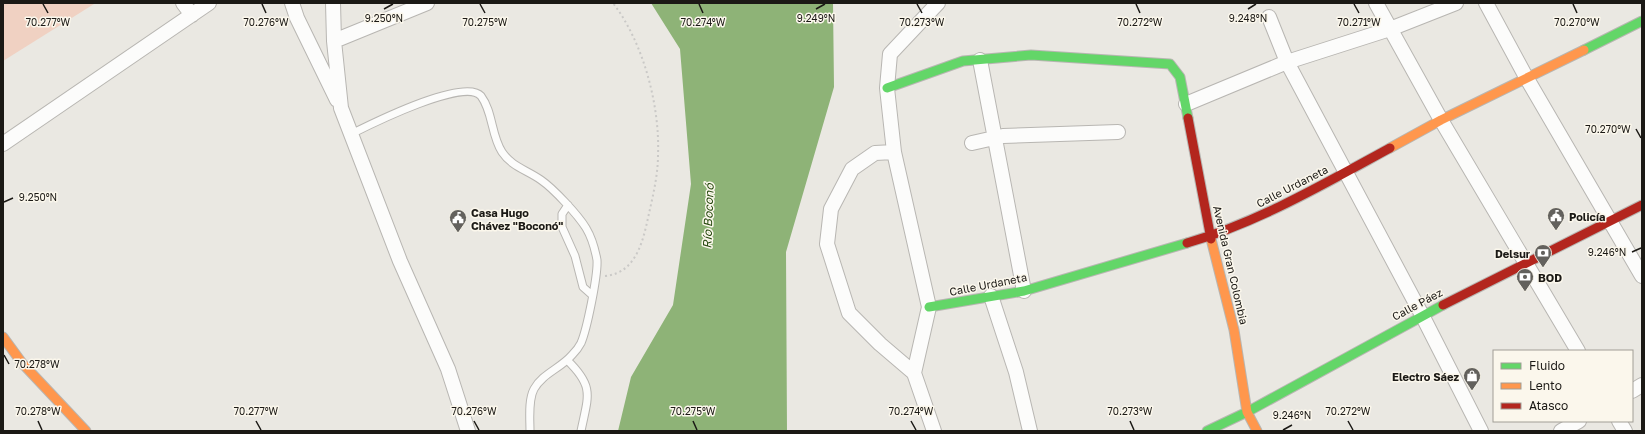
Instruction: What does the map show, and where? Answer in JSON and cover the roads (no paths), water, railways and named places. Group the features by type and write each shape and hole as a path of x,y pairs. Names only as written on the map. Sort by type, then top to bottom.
{"street":[{"path":"183,3 192,15"},
{"path":"3,144 208,3"},
{"path":"283,3 297,18"},
{"path":"292,3 297,18 341,108 418,305 448,370 468,431"},
{"path":"333,3 334,41 341,108"},
{"path":"334,41 427,3"},
{"path":"914,373 929,307 894,152 887,88 890,54 938,3"},
{"path":"1376,3 1441,120 1577,350"},
{"path":"1186,104 1287,62 1390,29 1456,3"},
{"path":"1486,3 1526,77 1642,276"},
{"path":"1269,17 1287,62 1422,315 1481,431"},
{"name":"Calle Urdaneta","path":"929,307 1024,291 1210,236 1256,218 1321,186 1441,120 1642,21"},
{"name":"Avenida Gran Colombia","path":"887,88 963,61 1031,55 1170,64 1180,77 1210,236 1234,330 1247,412 1257,431"},
{"path":"980,60 1024,291"},
{"path":"972,143 995,137 1118,132"},
{"path":"894,152 875,153 852,169 831,209 827,244 849,314 880,344 914,373 934,431"},
{"name":"Calle Páez","path":"1207,431 1247,412 1422,315 1642,205"},
{"path":"991,296 1008,347 1030,431"},
{"path":"3,337 22,363 78,428"},
{"path":"1633,390 1642,385"},
{"path":"1561,431 1576,422"},
{"path":"1620,422 1625,431"}],"lane":[{"path":"351,134 386,117 422,103 458,91 475,92 480,96 487,108 495,138 506,158 520,170 542,181 568,205 581,221 594,246 597,262 592,295 580,343 567,360 543,378 531,394 530,431"},
{"path":"568,205 562,214 562,227 575,256 583,287 592,295"},
{"path":"567,360 583,377 587,385 588,394 581,431"}],"water":[{"name":"Río Boconó","path":"651,3 833,3 834,87 786,252 787,431 618,431 631,377 673,305 691,184 680,49"}],"place":[{"name":"Policía","path":"1556,231"},
{"name":"Casa Hugo Chávez \"Boconó\"","path":"458,233"},
{"name":"Delsur","path":"1543,268"},
{"name":"BOD","path":"1525,292"},
{"name":"Electro Sáez","path":"1472,391"}]}
